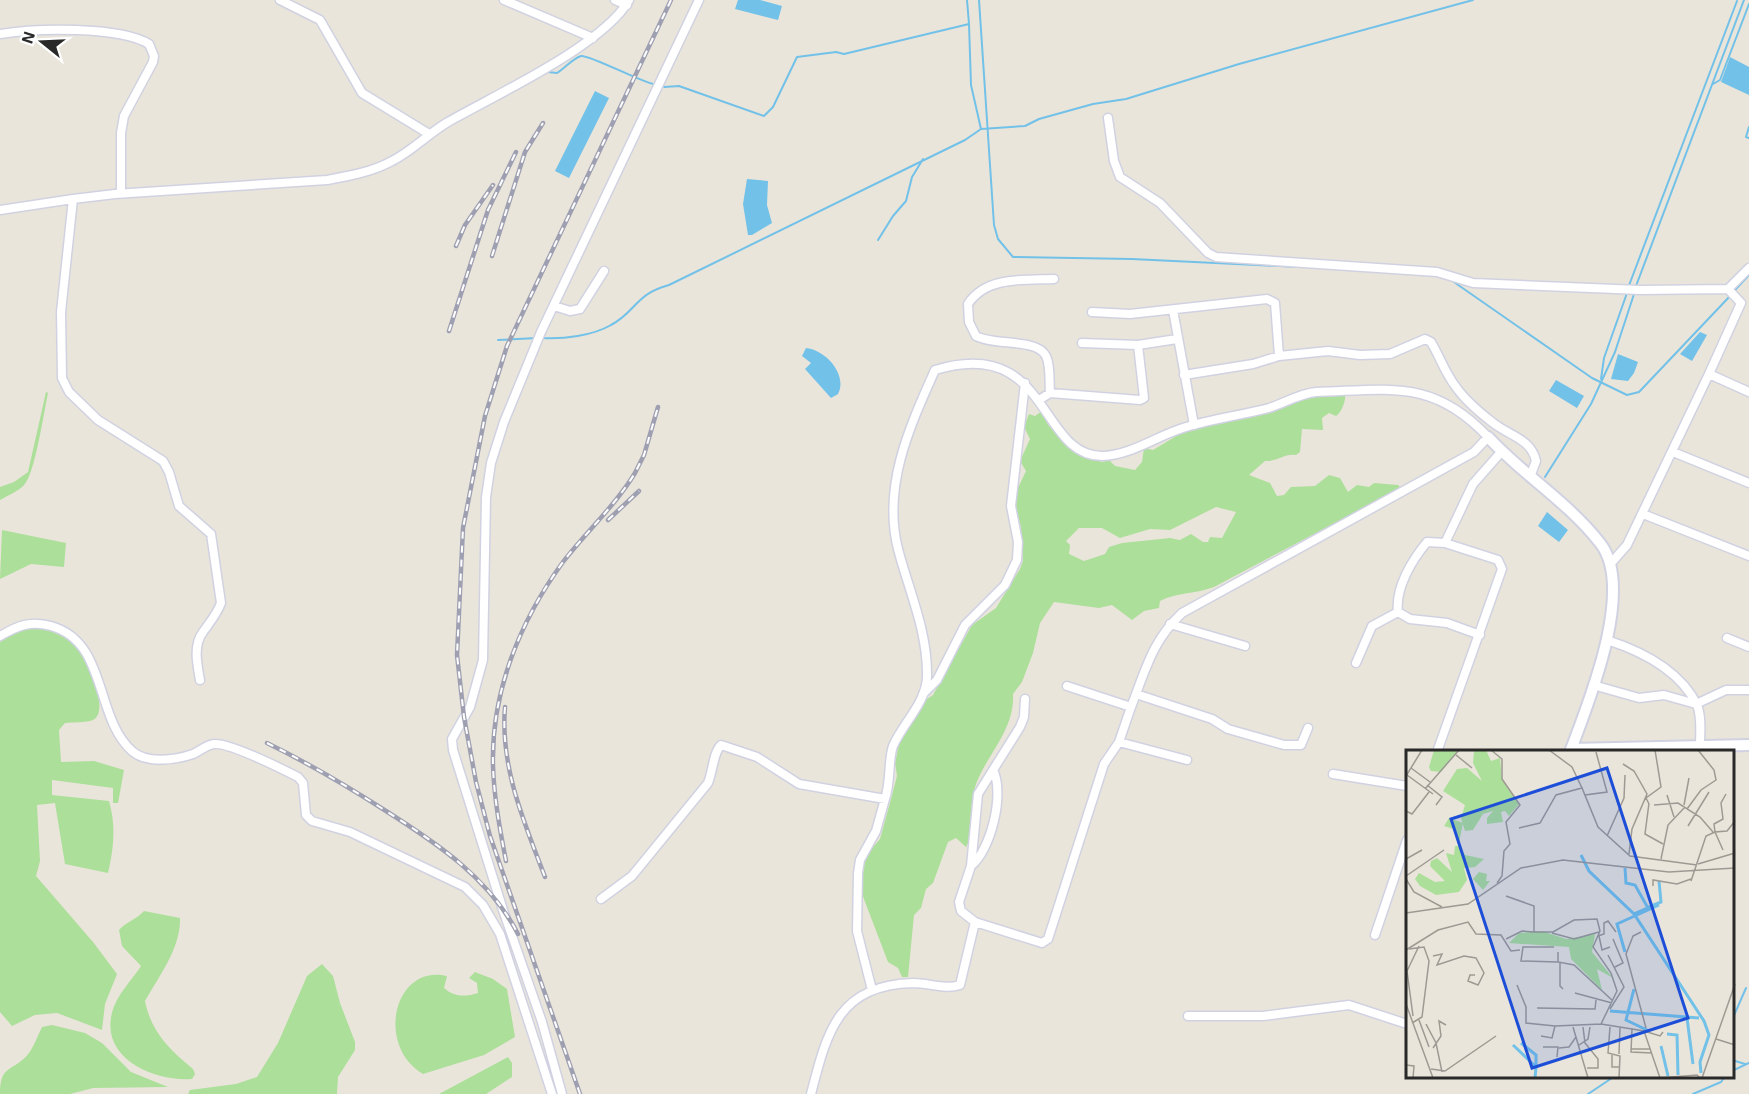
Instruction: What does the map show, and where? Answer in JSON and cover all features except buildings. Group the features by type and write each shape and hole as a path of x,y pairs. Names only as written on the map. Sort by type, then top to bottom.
{"street":[{"path":"280,0 320,20 362,93 429,134"},
{"path":"504,0 593,38"},
{"path":"615,0 628,2"},
{"path":"562,1094 542,1022 502,910 453,750 452,739 478,687 483,660 486,497 490,463 541,332 699,0"},
{"path":"0,210 121,193 242,188 356,175 394,160 429,134 593,38 628,2"},
{"path":"0,34 83,30 120,35 149,45 154,56 153,62 128,106 121,133 121,193"},
{"path":"1108,118 1114,161 1119,177 1160,203 1208,253 1216,257 1437,272 1473,283 1731,292 1745,302 1643,514 1627,545 1612,562"},
{"path":"73,199 61,312 62,378 69,392 98,420 163,461 169,472 179,506 211,534 221,603 218,611 200,634 196,646 200,680"},
{"path":"1731,292 1749,268"},
{"path":"554,306 570,311 580,309 604,271"},
{"path":"1050,393 1047,357 1041,350 1022,344 983,340 971,329 968,304 979,290 1009,280 1054,279"},
{"path":"1092,312 1130,314 1267,298 1275,303 1280,356"},
{"path":"1173,310 1194,425"},
{"path":"1082,343 1138,345 1178,339"},
{"path":"1184,375 1253,364 1280,356 1328,351 1360,355 1390,354 1425,339 1431,342 1455,386 1464,396 1493,423 1520,439 1531,450 1536,461 1530,477"},
{"path":"1039,400 1050,393 1140,400 1144,398 1138,345"},
{"path":"923,694 927,677 918,609 898,548 894,518 896,479 903,447 935,370 959,363 999,369 1015,375 1025,383 1053,422 1073,444 1089,453 1102,456 1194,425 1267,408 1304,393 1409,390 1443,400 1470,417 1502,451 1580,520 1602,544 1612,562 1613,607 1607,640 1570,750 1638,750 1749,745"},
{"path":"1709,374 1749,392"},
{"path":"872,990 857,931 860,860 876,831 890,784 892,748 923,694 937,680 965,625 1005,585 1017,560 1018,542 1011,506 1025,383"},
{"path":"1025,699 1024,717 1020,727 978,794 971,866 959,902 961,911 975,922 1042,943 1048,939 1104,764 1119,742 1153,647 1170,624 1182,613 1474,452 1488,436"},
{"path":"1445,543 1473,484 1502,451"},
{"path":"1673,452 1749,483"},
{"path":"1643,514 1749,556"},
{"path":"1398,612 1397,603 1412,560 1427,542 1445,543 1498,560 1502,564 1480,634 1438,750"},
{"path":"1398,612 1410,619 1447,623 1480,634"},
{"path":"1356,663 1372,626 1398,612"},
{"path":"0,636 22,624 32,623 61,629 78,640 103,690 113,727 139,756 159,759 186,756 217,744 279,768 298,777 303,783 306,814 312,821 350,832 465,887 483,905 500,934 552,1094"},
{"path":"1170,624 1245,646"},
{"path":"1727,638 1749,647"},
{"path":"1607,640 1644,655 1677,678 1696,704 1700,717 1700,746"},
{"path":"1593,685 1639,698 1664,695 1696,704 1726,690 1749,690"},
{"path":"1067,686 1131,706"},
{"path":"1136,694 1212,719 1228,729 1284,745 1301,745 1308,728"},
{"path":"1119,742 1187,760"},
{"path":"601,899 632,876 708,783 715,766 716,750 721,745 757,757 799,784 885,799"},
{"path":"971,866 986,849 995,812 997,785 993,770"},
{"path":"1333,774 1406,786"},
{"path":"1375,935 1406,843"},
{"path":"811,1094 837,1016 849,1003 872,990 913,983 960,985 975,922"},
{"path":"1188,1016 1263,1016 1349,1005 1406,1024"}],"green space":[{"path":"46,392 48,393 39,442 28,479 19,489 0,500 0,487 14,482 28,472"},
{"path":"1313,395 1345,395 1341,410 1336,416 1329,413 1322,418 1323,430 1302,429 1300,452 1296,455 1265,461 1249,475 1270,483 1277,496 1284,495 1291,487 1315,486 1329,475 1340,478 1348,492 1357,485 1369,487 1374,483 1398,485 1401,488 1214,587 1167,598 1160,601 1159,608 1144,611 1132,620 1112,605 1099,608 1054,602 1040,623 1033,653 1022,682 1013,694 1010,718 1005,730 976,784 969,841 966,847 956,838 948,842 933,883 926,889 921,908 914,915 908,977 902,977 898,968 888,962 862,894 863,868 867,854 880,839 897,776 895,763 899,744 924,701 933,695 972,625 996,608 1023,561 1021,527 1015,505 1016,492 1026,471 1020,461 1030,439 1024,427 1029,414 1035,416 1042,411 1048,425 1083,457 1094,458 1102,462 1109,460 1115,466 1135,470 1142,462 1144,448 1153,450 1183,432 1273,411 1291,401","holes":["1216,507 1236,512 1222,538 1210,537 1208,542 1203,542 1191,534 1180,540 1170,538 1122,543 1109,547 1105,554 1084,561 1069,554 1070,545 1066,541 1079,528 1102,528 1120,538 1150,529 1170,530"]},
{"path":"2,530 66,543 64,567 31,564 0,579"},
{"path":"31,627 58,634 75,646 88,665 99,698 98,715 93,720 65,723 59,730 61,762 94,761 124,770 118,803 113,803 113,788 52,780 52,795 109,801 113,819 113,837 108,873 65,864 55,803 37,805 40,861 36,876 93,942 117,974 105,1004 102,1030 57,1013 35,1015 12,1026 0,1012 0,642 20,629"},
{"path":"144,911 180,918 173,951 145,1001 152,1022 163,1040 193,1069 195,1074 192,1079 164,1077 136,1066 124,1057 111,1033 111,1018 115,1003 141,966 122,946 119,930"},
{"path":"322,964 333,976 340,1003 355,1042 355,1050 338,1077 337,1094 188,1094 190,1090 236,1084 257,1077 278,1043 307,976"},
{"path":"475,972 493,979 507,989 515,1037 484,1055 423,1074 408,1061 399,1045 396,1027 397,1010 403,994 414,982 429,975 447,976 444,988 456,995 478,993 477,983 469,978"},
{"path":"52,1025 85,1033 102,1043 131,1072 168,1087 93,1088 70,1094 0,1094 2,1077 8,1069 29,1053 42,1027"},
{"path":"508,1057 512,1063 512,1077 486,1094 439,1094"}],"water":[{"path":"738,0 760,0 782,6 778,20 735,9"},
{"path":"1730,57 1749,67 1749,95 1721,82"},
{"path":"595,91 609,98 569,178 555,171"},
{"path":"747,179 768,181 767,205 772,223 752,235 748,235 743,204"},
{"path":"1700,332 1707,335 1692,361 1680,354"},
{"path":"806,348 828,358 838,372 840,387 838,394 831,398 805,369 811,363 802,356"},
{"path":"1618,354 1638,362 1628,381 1611,379"},
{"path":"1556,380 1584,396 1577,408 1549,391"},
{"path":"1547,512 1568,530 1559,542 1538,526"}],"waterway":[{"path":"967,0 969,24"},
{"path":"979,0 994,225 998,239 1013,257 1132,259 1299,267"},
{"path":"542,338 578,336 603,329 626,315 649,293 965,140 981,129 1025,126 1039,119 1093,104 1126,99 1239,64 1473,0"},
{"path":"1636,286 1744,0"},
{"path":"1628,288 1737,1"},
{"path":"1713,84 1720,80 1749,4"},
{"path":"664,87 679,86 764,116 773,107 797,57 836,52 844,54 969,24 971,85 981,129"},
{"path":"548,72 557,73 581,56 653,84"},
{"path":"1749,127 1746,137 1749,138"},
{"path":"878,240 893,216 906,201 912,177 923,159"},
{"path":"1735,290 1749,275"},
{"path":"1451,280 1592,378 1627,395 1639,392 1731,295"},
{"path":"1545,477 1591,404 1615,352 1635,291"},
{"path":"1601,379 1604,358 1627,293"},
{"path":"498,340 537,338"},
{"path":"1734,1015 1746,988"},
{"path":"1734,1061 1745,1064"},
{"path":"1734,1070 1749,1063"},
{"path":"1588,1094 1610,1079"},
{"path":"1693,1094 1723,1079"}],"railway":[{"path":"580,1094 490,836 476,782 464,717 457,655 463,528 485,416 507,346 671,0"},
{"path":"492,256 525,152 543,123"},
{"path":"449,331 488,210 516,152"},
{"path":"456,246 465,225 493,185"},
{"path":"506,861 493,766 497,711 511,658 534,608 563,562 619,497 635,473 644,455 658,407"},
{"path":"608,520 639,491"},
{"path":"505,707 504,729 510,773 522,815 545,877"},
{"path":"267,743 357,793 443,850 477,879 506,914 518,934"}]}
